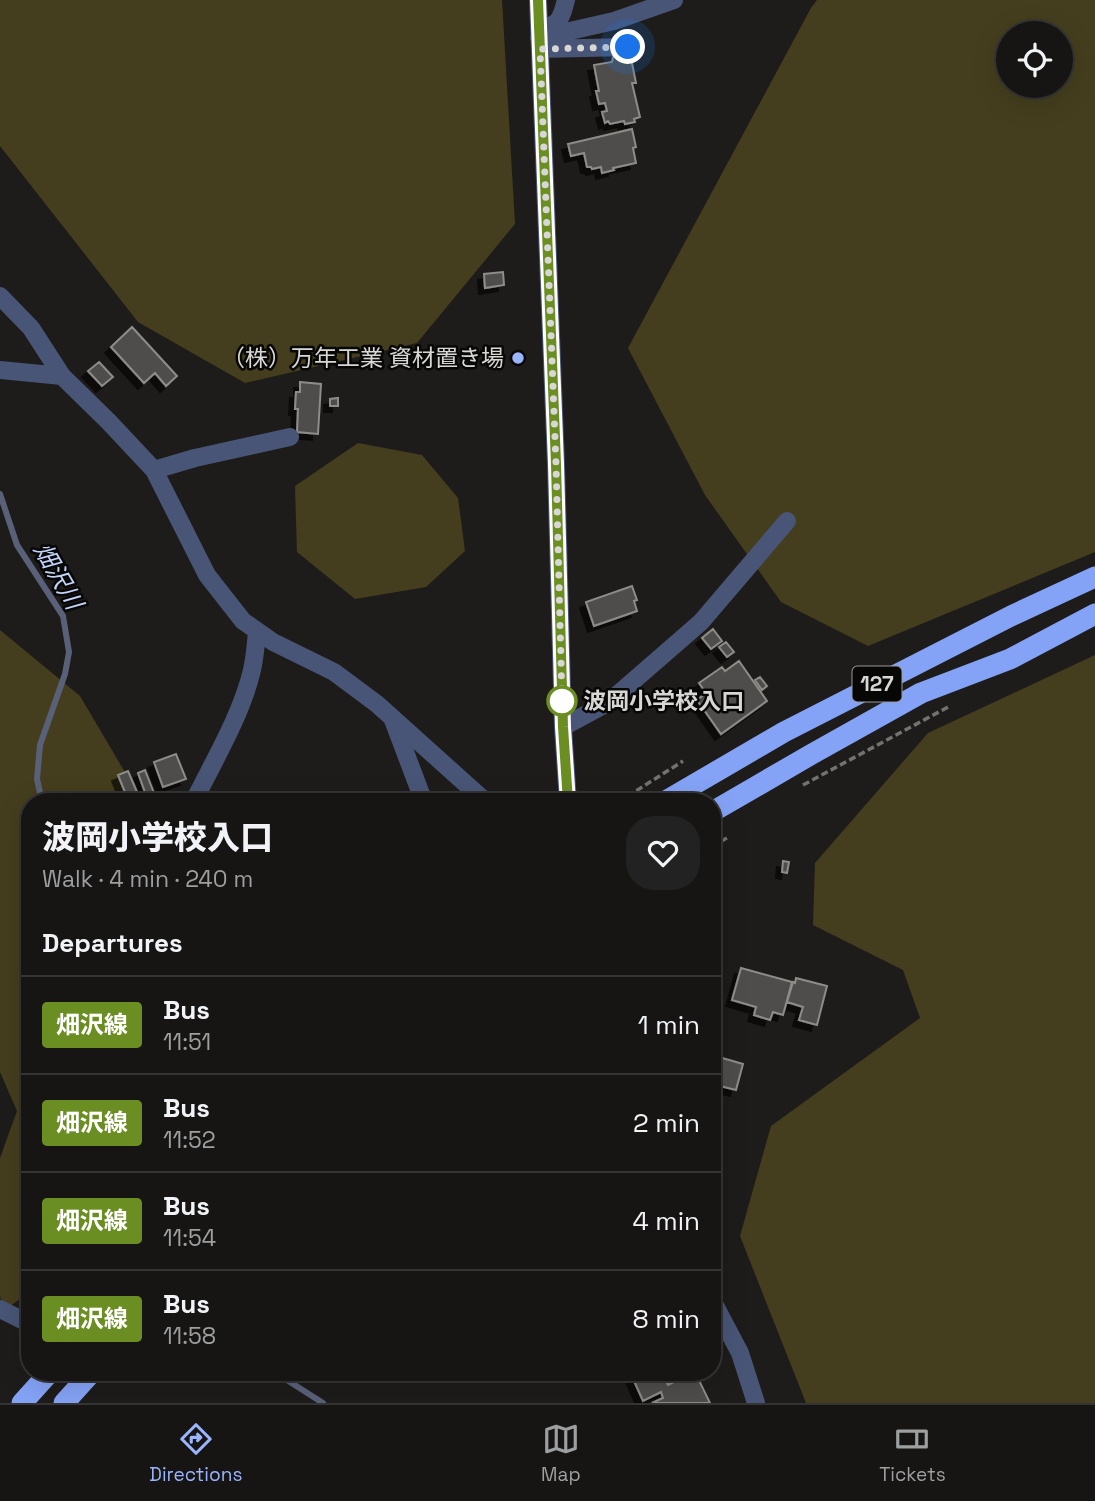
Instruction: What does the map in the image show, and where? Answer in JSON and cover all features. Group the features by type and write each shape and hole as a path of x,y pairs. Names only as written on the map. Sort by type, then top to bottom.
{"highway":[{"name":"127","path":"679,793 784,732 1011,616 1095,577"},
{"name":"127","path":"721,819 921,693 1010,659 1095,614"},
{"path":"22,1403 42,1381"},
{"path":"64,1403 84,1381"}],"street":[{"path":"538,0 567,793"},
{"path":"540,39 550,27 558,23 566,0"},
{"path":"540,39 614,21 674,0"},
{"path":"540,39 628,47"},
{"path":"0,296 31,328 61,376 154,470 207,575 243,621 273,642 334,672 392,717 476,793"},
{"path":"0,370 61,376"},
{"path":"154,470 290,437"},
{"path":"563,727 609,702 701,622 787,521"},
{"path":"198,793 246,692 257,631"},
{"path":"392,717 421,793"},
{"path":"0,1309 21,1320"},
{"path":"721,1317 740,1353 756,1403"}],"path":[{"path":"793,791 959,701"},
{"path":"633,793 683,761"},
{"path":"721,842 730,836"}],"shaded area":[{"path":"0,0 502,0 515,224 417,343 245,383 138,322 0,146"},
{"path":"817,0 1095,0 1095,552 868,646 781,602 705,495 628,348"},
{"path":"358,443 422,455 458,498 465,551 426,587 355,599 297,552 295,486"},
{"path":"0,630 80,696 137,793 21,793 21,1298 3,1311 0,1295 0,1158 17,1111 0,1072"},
{"path":"1095,655 1095,1403 806,1403 740,1236 771,1126 920,1018 903,970 813,925 815,863 928,733"}],"building":[{"path":"630,53 636,83 632,83 640,117 634,119 635,122 625,124 624,121 605,123 602,112 607,111 605,103 599,104 594,65 612,62 613,57"},
{"path":"632,129 636,163 602,173 601,167 587,167 584,153 571,156 568,144"},
{"path":"503,272 504,285 485,288 484,274"},
{"path":"132,327 177,376 166,386 155,373 144,383 111,347"},
{"path":"99,362 113,377 102,386 88,371"},
{"path":"300,382 321,384 318,434 297,432 296,392 300,392"},
{"path":"338,398 338,406 330,406 330,399"},
{"path":"632,586 637,600 634,601 637,611 594,626 586,602"},
{"path":"713,629 722,641 711,649 702,638"},
{"path":"726,642 734,652 727,657 719,647"},
{"path":"739,661 767,701 721,734 697,700 706,693 699,683 722,667 725,671"},
{"path":"760,677 767,686 762,690 755,680"},
{"path":"176,754 186,779 163,787 154,762"},
{"path":"145,770 154,793 145,793 138,773"},
{"path":"128,771 137,793 125,793 118,775"},
{"path":"783,861 789,862 787,873 782,872"},
{"path":"741,968 792,982 783,1015 773,1012 770,1020 754,1015 756,1007 732,1000"},
{"path":"796,978 827,986 817,1025 799,1020 803,1007 787,1002"},
{"path":"721,1058 743,1064 736,1090 721,1086"},
{"path":"634,1381 666,1381 668,1385 676,1381 699,1381 710,1403 652,1403 663,1398 661,1392 643,1401"}],"waterway":[{"name":"畑沢川","path":"0,494 17,545 63,616 69,652 65,674 40,745 37,779 40,793"},
{"name":"畑沢川","path":"289,1381 323,1403"}],"bus line":[{"name":"畑沢線","path":"538,0 567,793"}],"place":[{"name":"（株）万年工業 資材置き場","path":"518,358"},
{"name":"波岡小学校入口","path":"562,701"}],"route":[{"path":"562,701 540,49 628,47"}]}
